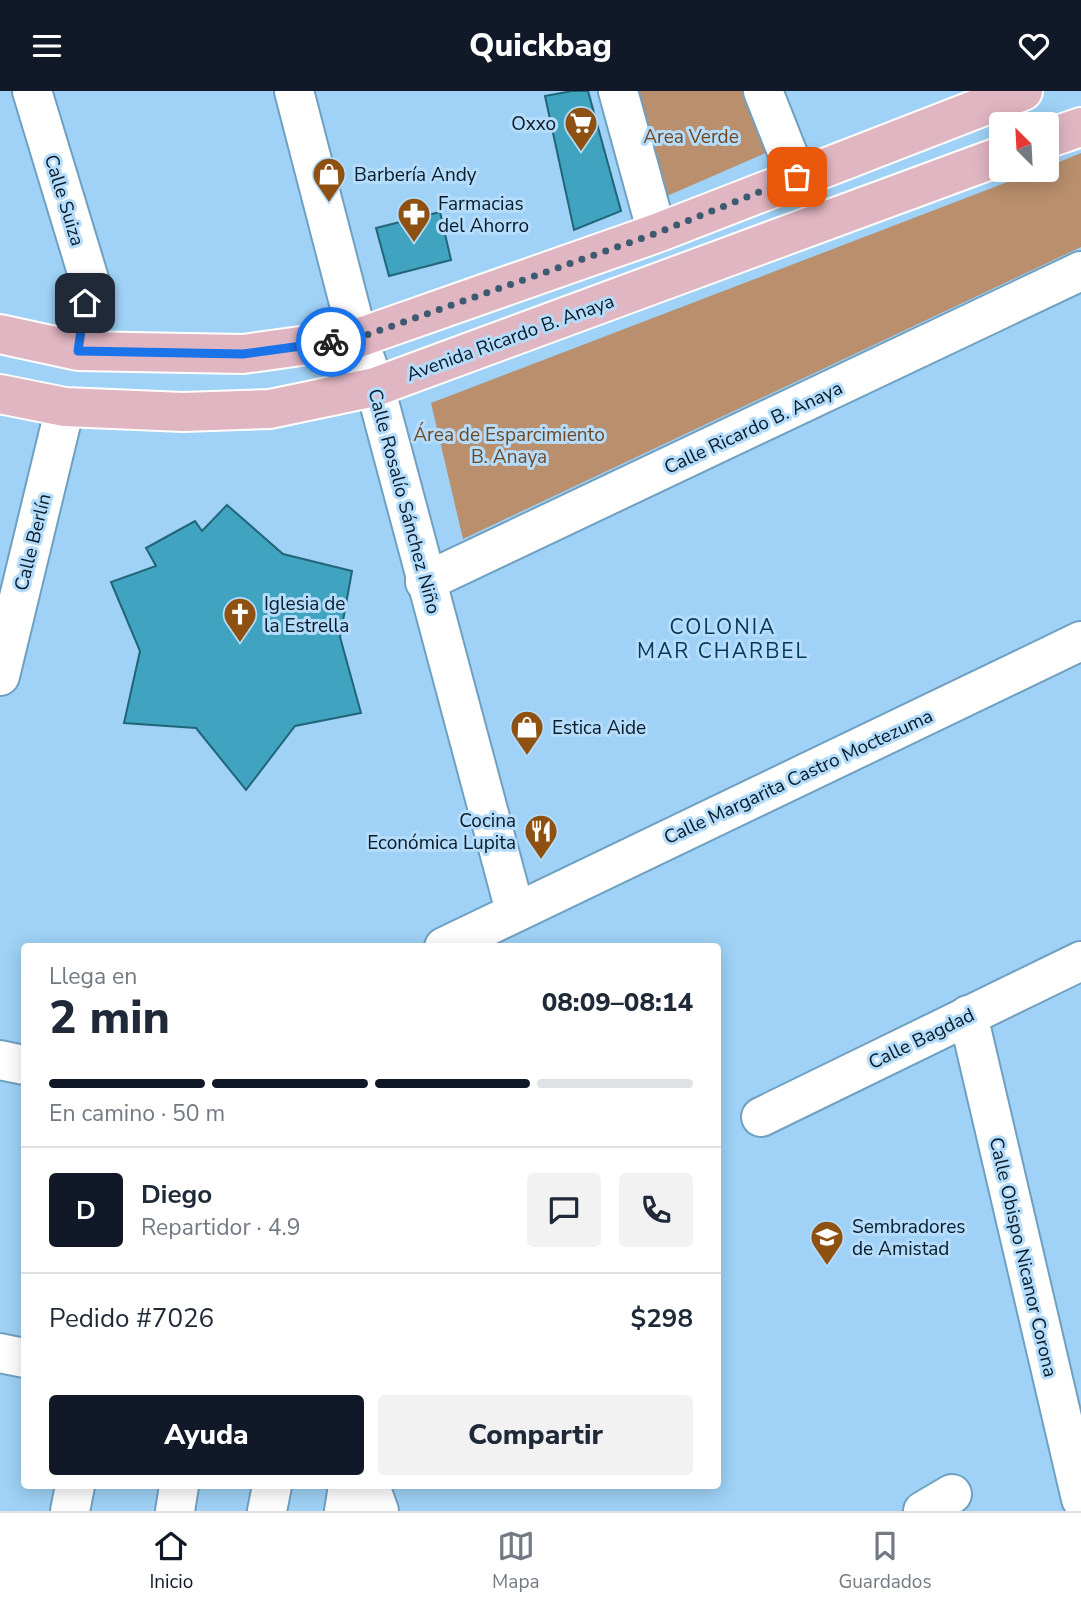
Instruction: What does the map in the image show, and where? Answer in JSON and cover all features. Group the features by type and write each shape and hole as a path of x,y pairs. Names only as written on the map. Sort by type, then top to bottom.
{"main road":[{"path":"0,334 78,351 243,354 358,338 657,233 1023,91"},
{"path":"1059,135 1081,127"},
{"name":"Avenida Ricardo B. Anaya","path":"0,394 65,407 183,412 270,408 375,387 989,160"}],"street":[{"name":"Calle Suiza","path":"32,91 89,279 78,351"},
{"name":"Calle Rosalío Sánchez Niño","path":"294,91 358,338 375,387 514,911"},
{"path":"618,91 657,233"},
{"path":"763,91 797,177"},
{"name":"Calle Ricardo B. Anaya","path":"425,582 1081,271"},
{"name":"Calle Berlín","path":"0,676 65,407"},
{"name":"Calle Margarita Castro Moctezuma","path":"452,943 1081,641"},
{"name":"Calle Bagdad","path":"761,1117 1081,961"},
{"name":"Calle Obispo Nicanor Corona","path":"968,1014 1081,1499"},
{"path":"0,1060 21,1064"},
{"path":"0,1353 21,1357"},
{"path":"70,1511 74,1489"},
{"path":"175,1511 179,1489"},
{"path":"267,1511 271,1489"},
{"path":"344,1511 348,1489"},
{"path":"371,1489 379,1511"}],"green space":[{"name":"Area Verde","path":"631,91 745,91 768,152 660,199"},
{"name":"Área de Esparcimiento B. Anaya","path":"1081,153 1081,247 463,539 431,403 1008,182 1059,182 1059,162"}],"building":[{"name":"Oxxo","path":"588,91 621,211 574,230 545,96"},
{"name":"Farmacias del Ahorro","path":"440,212 451,260 389,276 376,228"},
{"name":"Iglesia de la Estrella","path":"227,505 283,554 352,571 340,637 361,713 295,726 246,790 196,728 124,723 140,651 111,582 156,566 146,548 195,521 202,531"}],"way so far":[{"path":"331,342 358,338 608,251 797,177"}],"place":[{"name":"Oxxo","path":"581,153"},
{"name":"Barbería Andy","path":"329,204"},
{"name":"Farmacias del Ahorro","path":"414,244"},
{"name":"Iglesia de la Estrella","path":"240,644"},
{"name":"Estica Aide","path":"527,757"},
{"name":"Cocina Económica Lupita","path":"541,861"},
{"name":"Sembradores de Amistad","path":"827,1267"}],"district":[{"name":"COLONIA MAR CHARBEL","path":"723,639"}],"route":[{"path":"85,303 78,351 243,354 331,342"}]}
